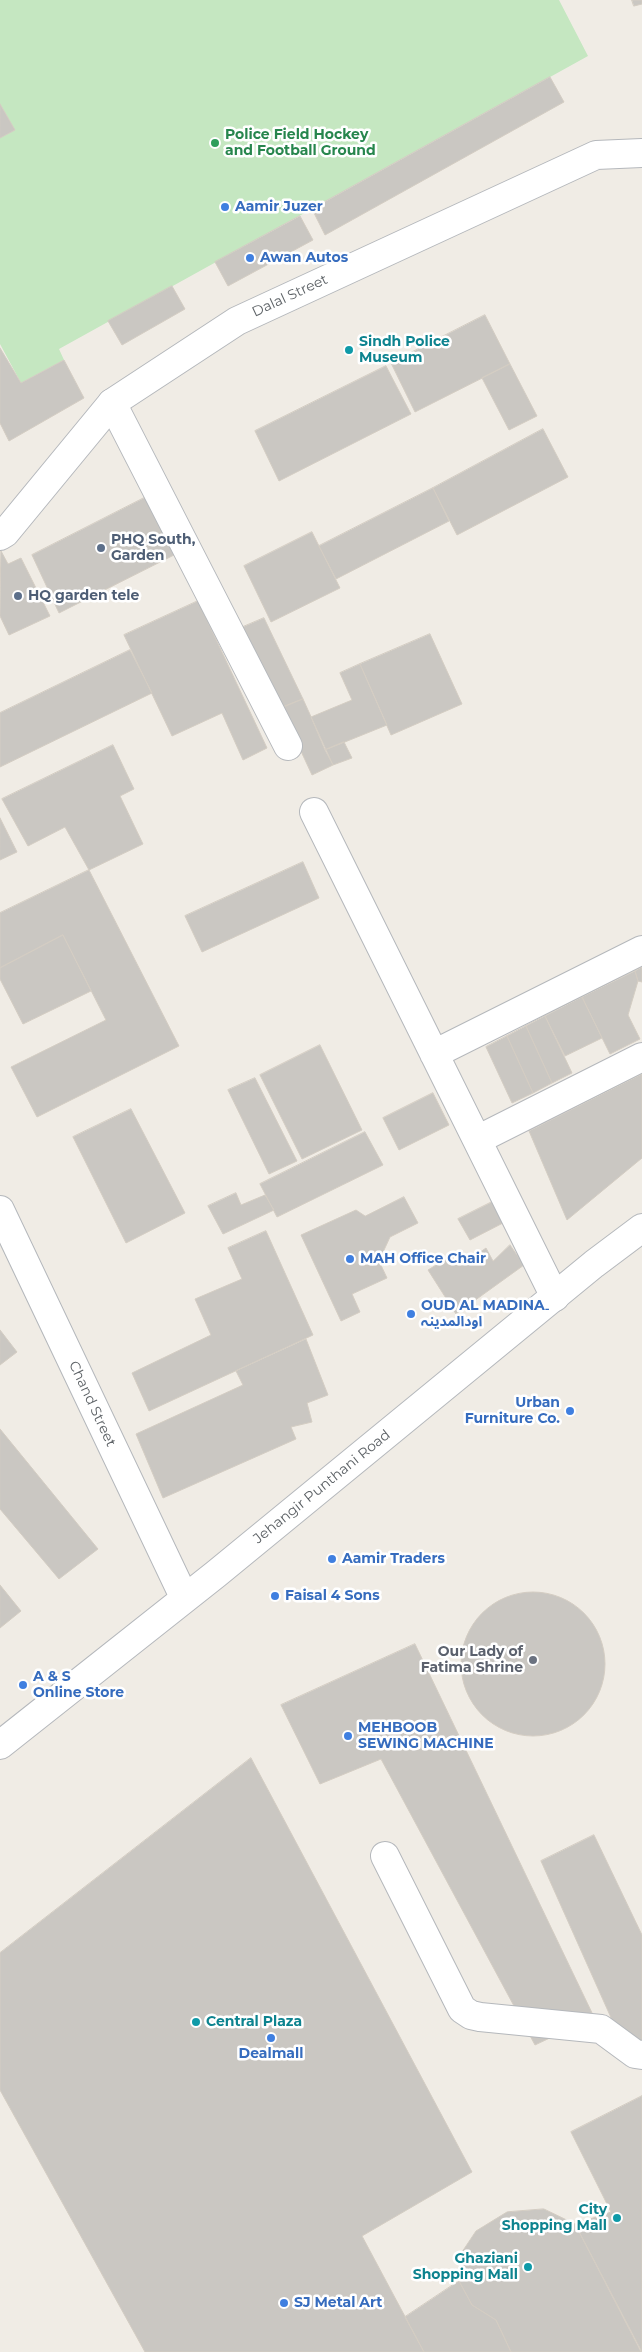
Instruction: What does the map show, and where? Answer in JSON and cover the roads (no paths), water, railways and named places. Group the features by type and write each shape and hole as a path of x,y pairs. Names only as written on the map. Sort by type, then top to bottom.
{"street":[{"name":"Dalal Street","path":"0,536 11,526 112,403 237,321 596,155 642,153"},
{"path":"112,403 288,746"},
{"path":"314,812 555,1296"},
{"path":"434,1054 642,950"},
{"path":"478,1140 642,1057"},
{"name":"Chand Street","path":"0,1210 184,1598"},
{"name":"Jehangir Punthani Road","path":"0,1745 224,1568 555,1296 642,1228"},
{"path":"385,1856 462,2009 480,2017 600,2029 635,2054 642,2055"}],"place":[{"name":"Police Field Hockey and Football Ground","path":"215,143"},
{"name":"Aamir Juzer","path":"225,207"},
{"name":"Awan Autos","path":"250,258"},
{"name":"Sindh Police Museum","path":"349,350"},
{"name":"PHQ South, Garden","path":"101,548"},
{"name":"HQ garden tele","path":"18,596"},
{"name":"MAH Office Chair","path":"350,1259"},
{"name":"OUD AL MADINA۔ اودالمدینہ","path":"411,1314"},
{"name":"Urban Furniture Co.","path":"570,1411"},
{"name":"Aamir Traders","path":"332,1559"},
{"name":"Faisal 4 Sons","path":"275,1596"},
{"name":"Our Lady of Fatima Shrine","path":"533,1660"},
{"name":"A & S Online Store","path":"23,1685"},
{"name":"MEHBOOB SEWING MACHINE","path":"348,1736"},
{"name":"Central Plaza","path":"196,2022"},
{"name":"Dealmall","path":"271,2038"},
{"name":"City Shopping Mall","path":"617,2218"},
{"name":"Ghaziani Shopping Mall","path":"528,2267"},
{"name":"SJ Metal Art","path":"284,2303"}]}
